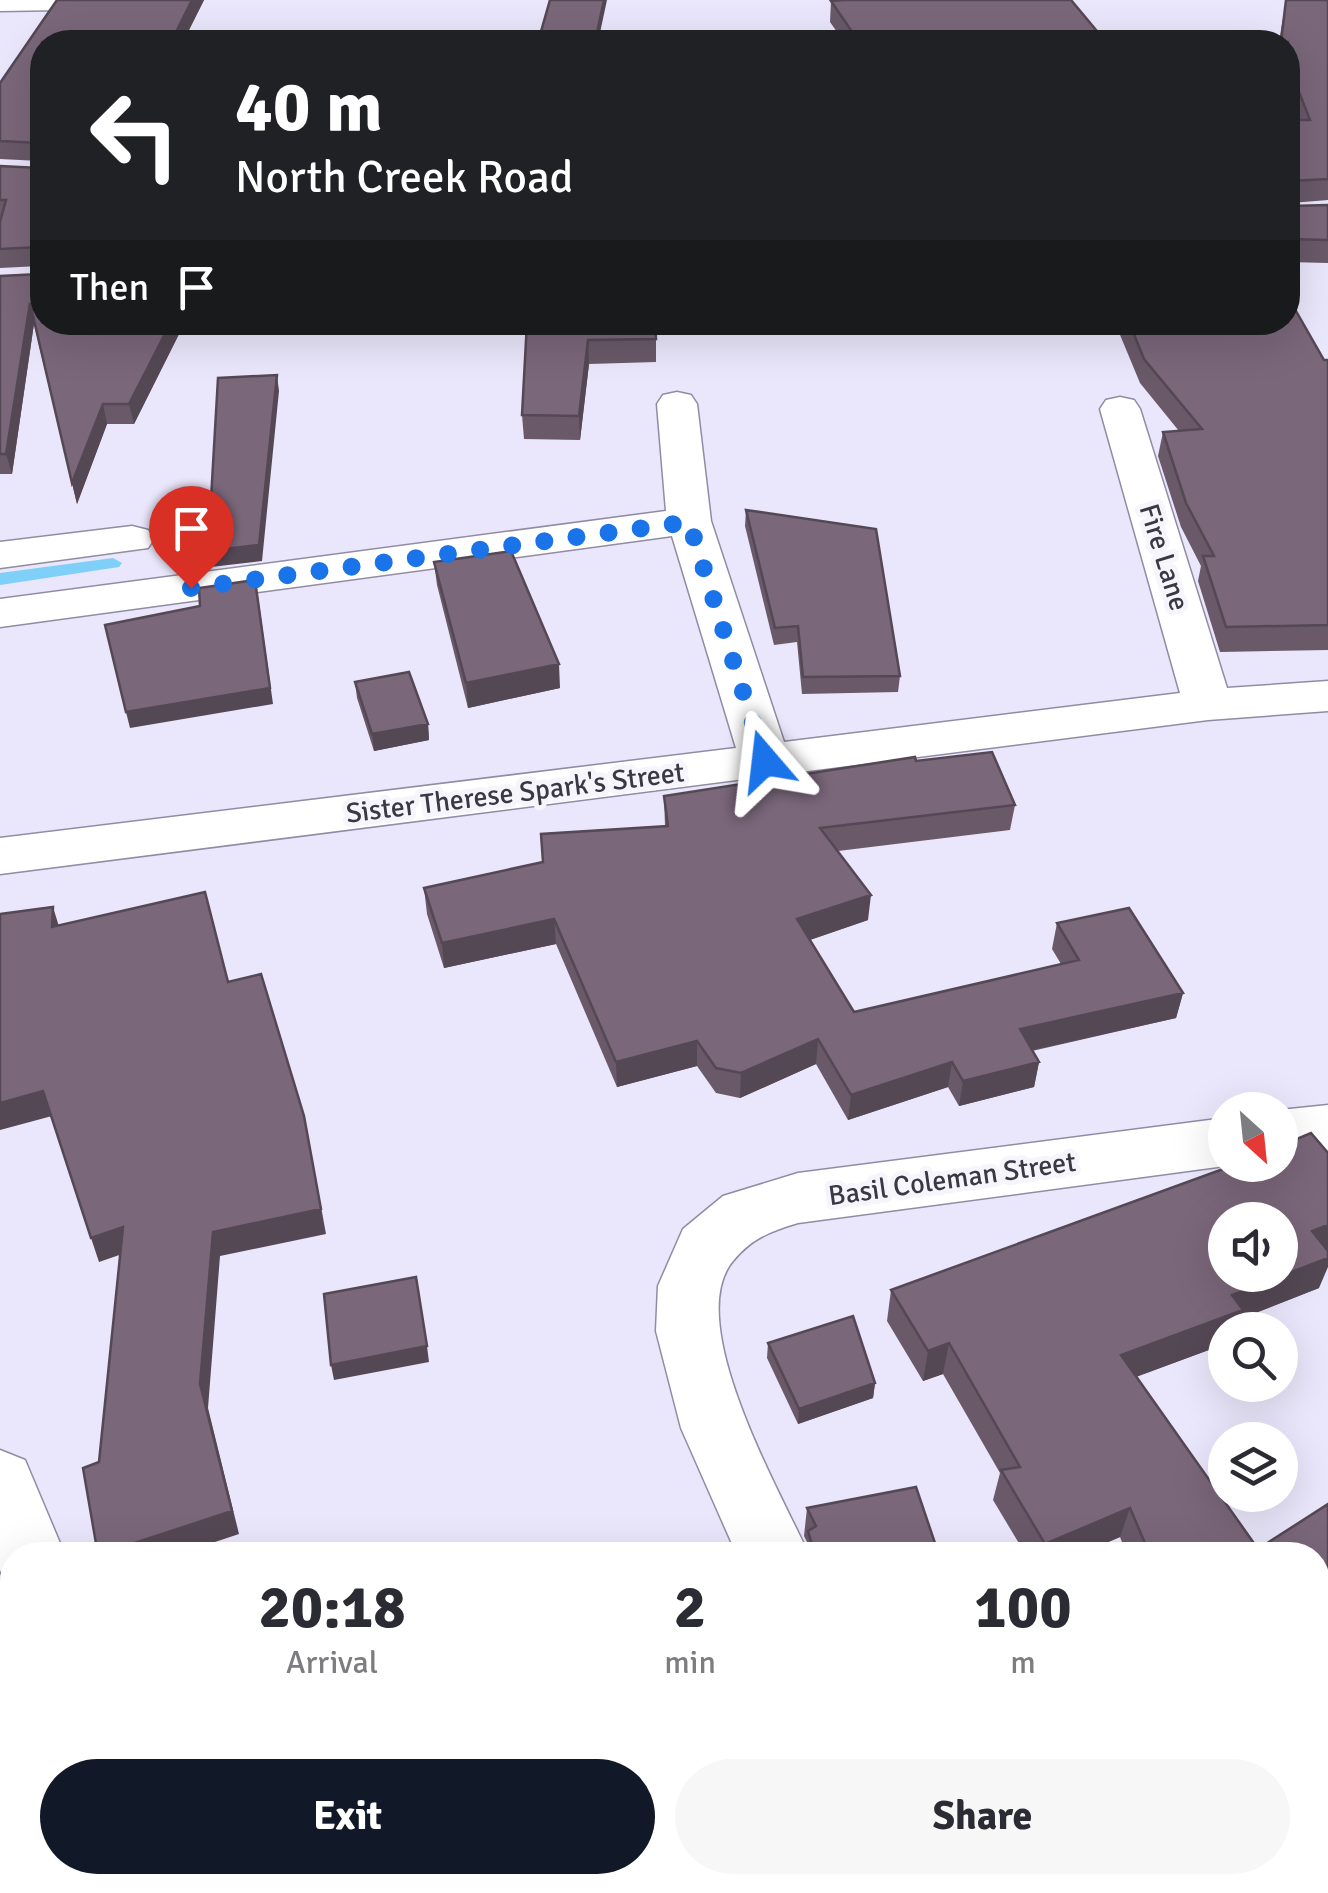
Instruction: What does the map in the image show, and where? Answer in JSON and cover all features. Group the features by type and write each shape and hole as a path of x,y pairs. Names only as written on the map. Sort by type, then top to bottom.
{"street":[{"path":"0,2 122,0"},
{"path":"677,404 689,522 765,761"},
{"name":"Fire Lane","path":"1120,410 1208,705"},
{"path":"0,613 689,522"},
{"path":"0,555 132,539"},
{"name":"Sister Therese Spark's Street","path":"0,856 1208,705 1328,696"},
{"path":"1298,1132 1328,1128"},
{"name":"Basil Coleman Street","path":"767,1542 699,1392 687,1309 697,1256 740,1217 798,1198 1208,1144"},
{"path":"0,1482 24,1542"}],"building":[{"path":"57,0 192,0 177,30 36,30"},
{"path":"550,0 604,0 598,30 541,30"},
{"path":"1071,0 1096,30 851,30 831,1"},
{"path":"1286,0 1328,0 1328,179 1300,180 1300,120 1310,120 1300,95 1300,30 1282,30"},
{"path":"30,39 30,142 0,141 0,83"},
{"path":"0,166 30,168 30,248 0,249 0,222 6,200 0,200"},
{"path":"1328,205 1328,240 1300,239 1300,206"},
{"path":"30,274 30,303 6,454 0,454 0,276"},
{"path":"1300,318 1324,360 1328,360 1328,625 1226,627 1203,556 1214,556 1186,503 1163,432 1202,429 1144,359 1134,335 1300,335"},
{"path":"37,335 164,335 129,404 103,404 72,483"},
{"path":"526,335 656,335 656,339 588,340 579,416 522,415"},
{"path":"277,375 259,545 208,551 218,378"},
{"path":"746,510 876,529 900,676 803,677 798,626 775,628"},
{"path":"511,551 559,664 466,683 434,562"},
{"path":"255,580 270,688 126,712 105,625 200,606 199,588"},
{"path":"409,672 428,724 372,734 355,682"},
{"path":"992,752 1015,805 820,828 871,895 797,919 854,1012 1079,960 1057,923 1129,908 1183,993 1020,1029 1039,1062 963,1081 952,1062 851,1095 818,1039 741,1073 716,1068 697,1041 616,1062 554,919 442,943 424,888 543,862 541,834 668,826 664,796 915,757 916,761"},
{"path":"205,892 228,982 261,974 304,1116 321,1209 213,1232 200,1384 232,1511 138,1542 96,1542 83,1468 99,1462 123,1227 91,1238 43,1091 0,1103 0,914 53,907 52,927"},
{"path":"1311,1133 1328,1153 1328,1225 1312,1231 1328,1251 1328,1258 1298,1270 1298,1202 1208,1202 1208,1292 1240,1292 1232,1295 1243,1310 1208,1312 1208,1323 1121,1355 1208,1478 1208,1512 1232,1512 1253,1542 1144,1542 1130,1508 1044,1542 1001,1470 1020,1467 949,1343 928,1351 891,1290 1208,1174 1208,1182 1298,1182 1298,1138"},
{"path":"416,1277 427,1346 331,1365 324,1294"},
{"path":"853,1316 875,1383 799,1409 768,1343"},
{"path":"916,1487 935,1542 811,1542 808,1531 816,1526 807,1508"},
{"path":"1328,1504 1328,1542 1269,1542"}],"waterway":[{"path":"0,579 113,563"}],"route":[{"path":"191,588 689,522 765,761"}]}
